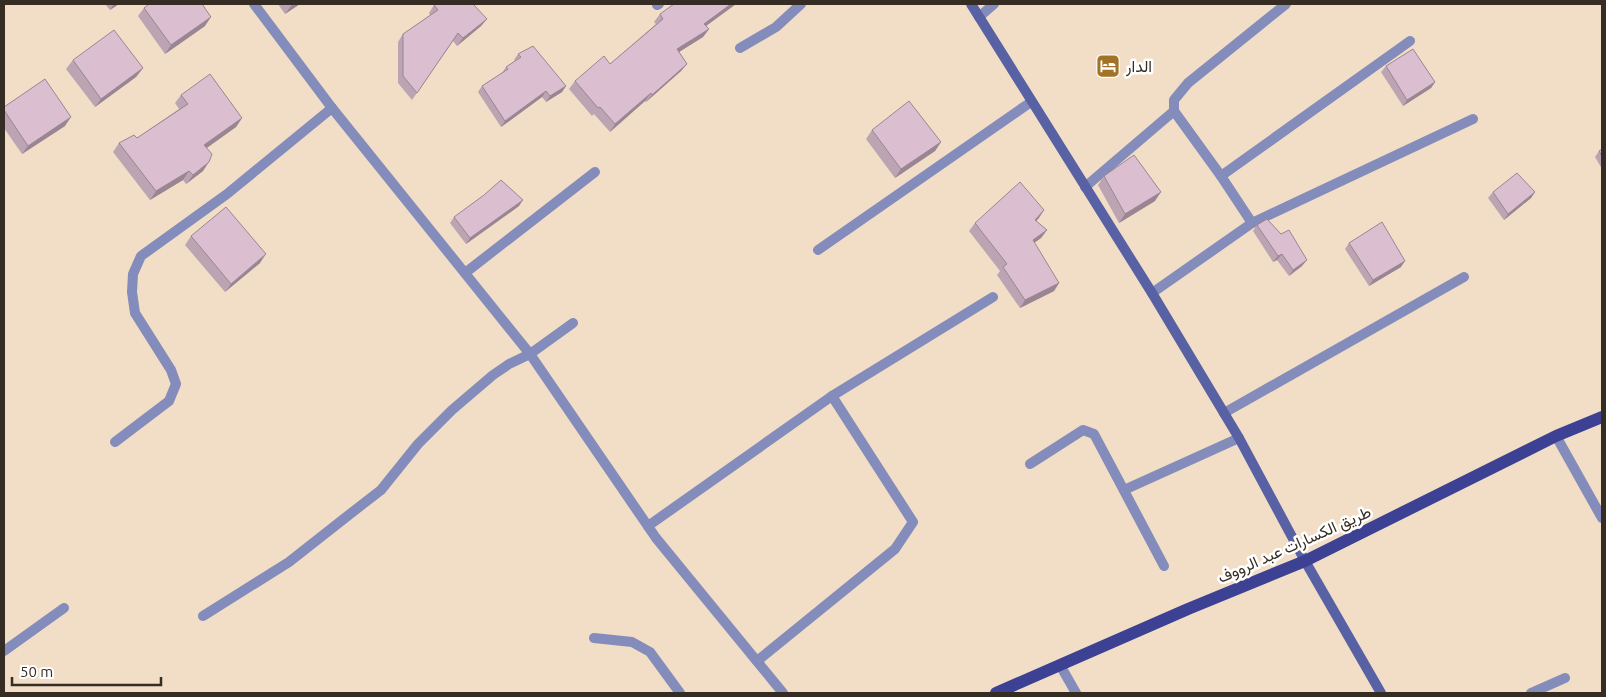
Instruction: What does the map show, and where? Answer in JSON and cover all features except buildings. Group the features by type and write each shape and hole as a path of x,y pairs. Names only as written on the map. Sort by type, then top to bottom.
{"main road":[{"name":"طريق الكسارات عبد الرووف","path":"996,693 1188,609 1304,561 1556,436 1602,416"}],"street":[{"path":"254,4 332,108 530,354 648,526 783,693"},
{"path":"740,48 776,27 801,4"},
{"path":"970,4 1152,294 1239,438 1304,561 1382,693"},
{"path":"979,17 994,4"},
{"path":"1252,223 1174,111 1174,100 1188,83 1286,4"},
{"path":"1221,176 1410,41"},
{"path":"818,250 1031,102"},
{"path":"115,442 169,401 176,384 171,370 135,313 132,292 133,274 140,256 226,194 332,108"},
{"path":"1085,187 1174,111"},
{"path":"1152,294 1252,223 1473,119"},
{"path":"465,273 595,172"},
{"path":"1224,413 1464,277"},
{"path":"648,526 832,396 993,297"},
{"path":"203,616 290,562 380,490 418,444 452,410 493,375 509,364 530,354 573,323"},
{"path":"756,661 895,549 913,522 832,396"},
{"path":"1030,464 1083,430 1094,434 1164,566"},
{"path":"1556,436 1602,518"},
{"path":"1124,490 1239,438"},
{"path":"4,651 64,608"},
{"path":"594,638 632,642 650,652 680,693"},
{"path":"1060,665 1076,693"},
{"path":"1531,693 1565,678"}],"place":[{"name":"الدار","path":"1108,66"}]}
